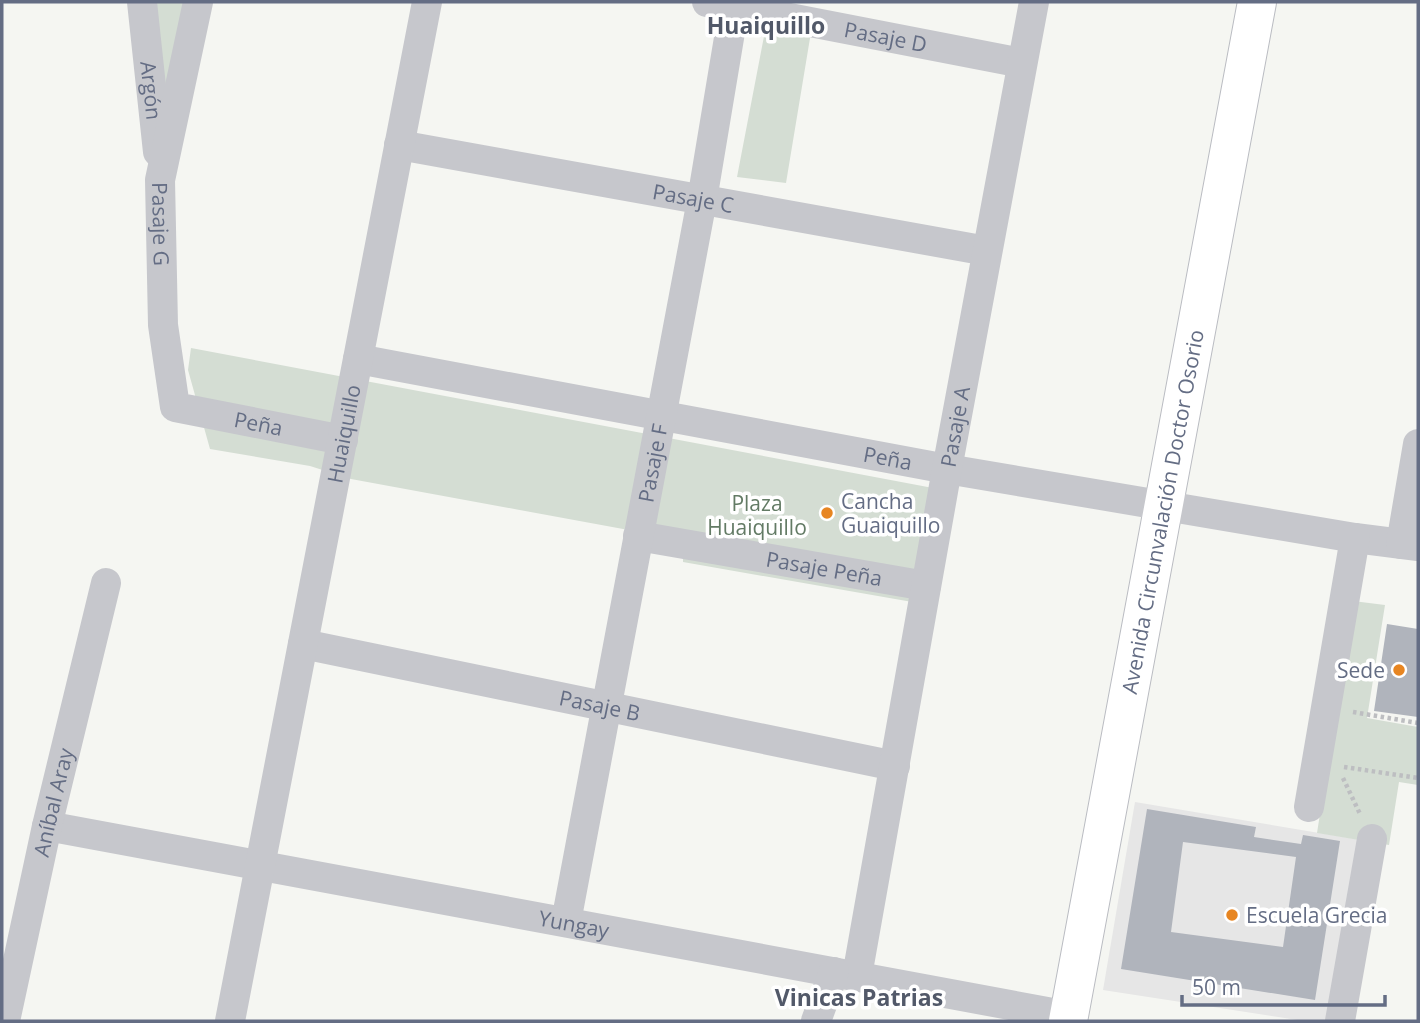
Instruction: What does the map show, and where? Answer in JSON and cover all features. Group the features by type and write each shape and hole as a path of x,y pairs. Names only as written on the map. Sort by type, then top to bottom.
{"main road":[{"name":"Avenida Circunvalación Doctor Osorio","path":"1079,1020 1163,507 1257,2"}],"street":[{"name":"Argón","path":"142,2 160,180"},
{"name":"Pasaje G","path":"176,407 163,325 160,180 198,2"},
{"name":"Huaiquillo","path":"230,1021 427,2"},
{"name":"Pasaje A","path":"816,1021 846,974 895,766 1034,2"},
{"name":"Pasaje D","path":"726,4 1022,63"},
{"name":"Pasaje F","path":"566,922 702,200 726,4"},
{"name":"Pasaje C","path":"400,145 988,251"},
{"name":"Peña","path":"358,359 947,469 1163,507 1409,545"},
{"name":"Peña","path":"176,407 343,440"},
{"path":"1409,545 1418,444"},
{"name":"Pasaje Peña","path":"639,536 926,586"},
{"path":"1309,807 1354,538"},
{"name":"Aníbal Aray","path":"5,1021 47,826 106,583"},
{"name":"Pasaje B","path":"303,644 895,766"},
{"name":"Yungay","path":"47,826 846,974 1079,1020"},
{"path":"1340,1021 1372,839"}],"path":[{"path":"1325,708 1418,723"},
{"path":"1372,839 1337,765 1418,778"}],"shaded area":[{"name":"Escuela Grecia","path":"1135,802 1361,840 1328,1021 1304,1021 1103,990"}],"green space":[{"path":"156,2 186,2 163,126"},
{"path":"770,5 814,14 786,183 737,177"},
{"name":"Plaza Huaiquillo","path":"191,348 933,488 918,603 683,562 683,540 351,479 310,466 210,449 188,370"},
{"path":"1353,601 1385,605 1367,718 1418,727 1418,785 1399,782 1389,845 1317,833"}],"building":[{"name":"Sede","path":"1387,624 1418,629 1418,717 1374,711"},
{"path":"1147,809 1256,827 1254,837 1301,844 1303,835 1340,841 1315,1000 1121,969","holes":["1183,842 1296,857 1283,947 1171,932"]}],"place":[{"name":"Cancha Guaiquillo","path":"827,513"},
{"name":"Sede","path":"1399,670"},
{"name":"Escuela Grecia","path":"1232,915"}],"district":[{"name":"Huaiquillo","path":"766,25"},
{"name":"Vinicas Patrias","path":"859,997"}]}
